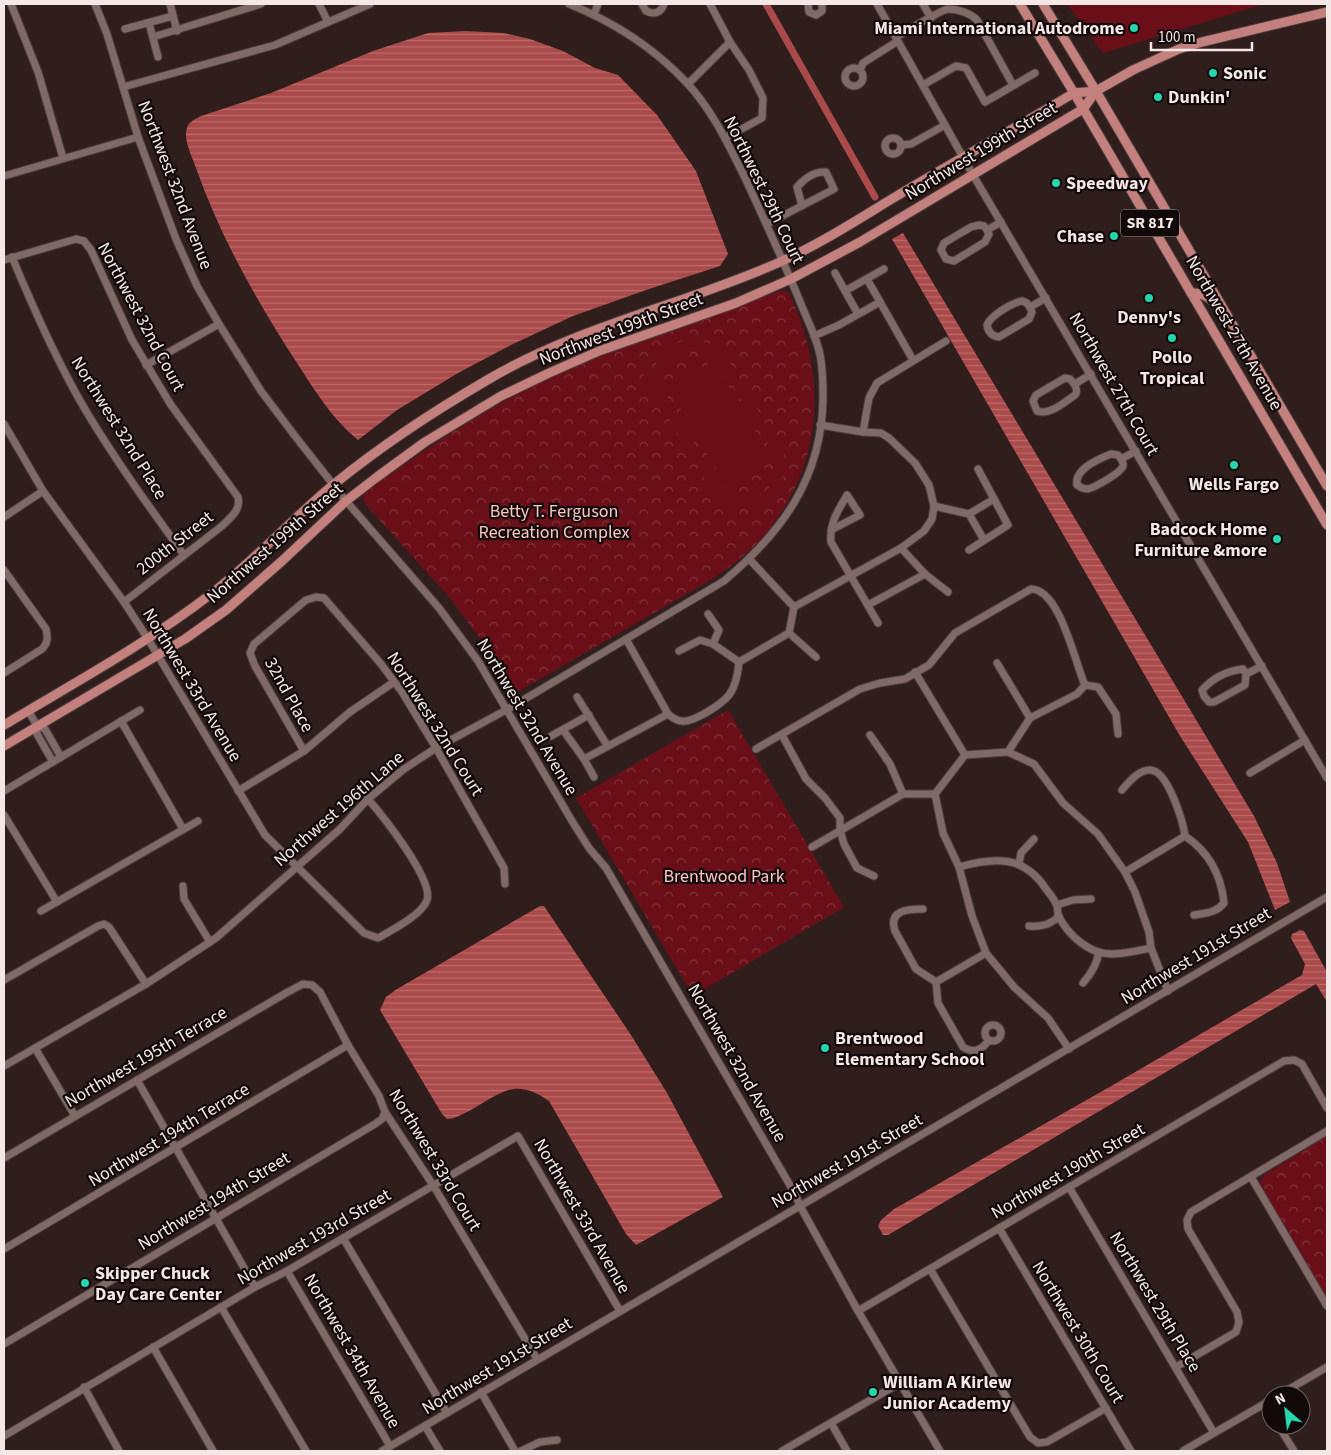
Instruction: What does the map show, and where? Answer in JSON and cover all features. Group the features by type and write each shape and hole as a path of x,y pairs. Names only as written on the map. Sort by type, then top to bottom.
{"main road":[{"name":"Northwest 27th Avenue","path":"1020,4 1084,109 1327,525"},
{"name":"Northwest 27th Avenue","path":"1043,4 1096,90 1327,486"},
{"name":"Northwest 199th Street","path":"4,725 148,639 214,591 333,485 415,423 493,376 591,331 726,285 783,260 854,222 1074,93 1096,90 1133,70 1202,42 1327,12"},
{"name":"Northwest 199th Street","path":"4,746 186,640 226,610 346,501 425,442 509,392 549,372 598,351 736,302 791,279 860,242 1084,109 1096,90"},
{"path":"1191,293 1205,296 1226,314"}],"street":[{"path":"11,4 38,72 64,158"},
{"name":"Northwest 32nd Avenue","path":"95,4 107,34 138,137 176,239 197,286 219,324 261,391 333,485 458,633 478,661 580,834 606,868 786,1178 858,1311 940,1451"},
{"path":"170,4 177,31"},
{"path":"153,38 240,7 260,4"},
{"path":"319,4 328,22"},
{"path":"123,87 275,45 370,4"},
{"name":"Northwest 29th Court","path":"569,4 594,14 630,34 655,53 688,84 726,138 767,224 814,336 821,360 823,399 820,425"},
{"path":"594,14 598,4"},
{"path":"642,4 646,11 655,13 659,12 664,4"},
{"path":"710,4 730,42 749,70 763,98 762,118 726,138"},
{"path":"808,4 809,12 816,15 822,11 822,4"},
{"name":"Northwest 27th Court","path":"877,4 973,175 1327,778"},
{"path":"923,4 931,18"},
{"path":"860,70 863,63 931,18 946,9 960,10 973,16 1013,85"},
{"path":"125,29 173,16"},
{"path":"148,23 158,57"},
{"path":"688,84 730,42"},
{"path":"923,85 956,66 966,68 984,102 1035,73"},
{"path":"901,145 911,144 945,125"},
{"path":"4,176 138,137"},
{"path":"767,224 802,206 834,189 826,172 819,172 803,180 797,187 802,206"},
{"path":"987,230 1001,222"},
{"path":"975,226 984,226 987,230 989,234 985,242 954,261 944,257 941,250 944,243 975,226"},
{"name":"Northwest 32nd Court","path":"12,257 76,239 84,241 91,250 113,300 146,365 192,436 234,490 240,504"},
{"path":"4,260 12,257"},
{"name":"Northwest 32nd Place","path":"12,257 44,331 86,411 120,466 184,555"},
{"path":"845,291 884,270"},
{"path":"835,274 858,314"},
{"path":"867,279 913,360"},
{"path":"1030,307 1046,298"},
{"path":"814,336 880,302"},
{"path":"1026,302 1030,307 1032,312 1029,319 1004,335 995,336 989,331 987,325 991,318 1016,303 1026,302"},
{"path":"146,365 219,324"},
{"path":"863,432 869,398 877,382 946,341"},
{"path":"1074,384 1091,374"},
{"path":"1065,378 1070,379 1074,384 1076,393 1070,398 1044,413 1035,408 1033,401 1036,395 1065,378"},
{"name":"Northwest 33rd Avenue","path":"4,424 43,491 124,602 159,655 265,835 364,933 378,938 410,918 424,906 428,894 427,885 401,840 368,798"},
{"path":"794,607 901,548 924,531 932,519 934,506 929,485 915,463 889,438 881,433 820,425"},
{"name":"Northwest 196th Lane","path":"4,1066 146,984 210,942 340,829 368,798 404,769 436,748 508,709 724,581 750,560 777,530 803,489 816,451 820,425"},
{"path":"1121,459 1136,451"},
{"path":"1111,454 1118,455 1121,459 1122,466 1117,473 1086,489 1077,485 1077,478 1082,470 1111,454"},
{"path":"969,550 1008,525 978,469"},
{"path":"4,517 43,491"},
{"path":"831,530 860,515 847,495 833,519 831,530 832,542 878,623"},
{"path":"934,506 970,514 994,499"},
{"name":"200th Street","path":"124,602 222,526 235,513 240,504"},
{"path":"970,514 984,540"},
{"path":"901,548 925,574 948,592"},
{"path":"750,560 794,607"},
{"path":"4,570 46,629 48,641 42,650 4,673"},
{"path":"868,605 925,574"},
{"path":"756,749 860,689 880,682 905,679 929,665 955,633 1031,589 1044,593 1058,613 1071,642 1085,685"},
{"name":"Northwest 32nd Court","path":"250,653 254,644 306,600 316,597 324,598 381,664 436,748 504,868 505,884"},
{"path":"739,662 789,633 794,607"},
{"path":"708,614 719,630 713,644"},
{"path":"789,633 816,657"},
{"path":"626,639 668,714 682,722 691,720 721,704 729,695 737,676 739,662"},
{"path":"679,651 700,640 713,644 739,662"},
{"name":"32nd Place","path":"250,653 254,666 304,751"},
{"path":"997,663 1030,718"},
{"path":"1246,674 1262,666"},
{"path":"1243,669 1246,674 1245,685 1214,702 1209,702 1204,696 1202,690 1211,681 1232,670 1243,669"},
{"path":"915,672 965,756"},
{"path":"238,790 304,751 350,712 394,682"},
{"path":"1008,752 1030,718 1076,694 1085,685"},
{"path":"1085,685 1098,687 1104,695 1116,714 1118,734"},
{"path":"577,697 607,745"},
{"path":"28,710 37,726 37,734 53,762"},
{"path":"4,791 140,710"},
{"path":"584,758 668,714"},
{"path":"551,736 588,715"},
{"path":"121,721 183,829"},
{"path":"37,726 45,729 61,757"},
{"path":"563,730 584,758 594,777"},
{"path":"782,735 806,779 825,798 840,818 840,830 844,844 856,868 874,876"},
{"path":"870,735 890,764 903,794"},
{"path":"1250,773 1305,740"},
{"path":"1069,1049 1048,1018 1014,987 986,953 972,916 959,866 943,833 935,794 965,756 1008,752 1034,764 1063,803 1098,834 1125,872 1135,892 1149,932 1151,948 1168,991"},
{"path":"1122,790 1138,773 1150,770 1159,773 1173,797 1182,819 1185,836 1199,846 1209,859 1223,891 1224,903 1220,908 1210,913 1194,915"},
{"path":"812,847 903,794 935,794"},
{"path":"4,815 57,902"},
{"path":"41,911 198,821"},
{"path":"1125,872 1185,836"},
{"path":"1019,864 1021,853 1034,839"},
{"path":"959,866 982,860 1000,860 1019,864 1039,878 1057,905 1059,916 1077,941 1099,952 1124,954 1151,948"},
{"path":"183,886 184,899 210,942"},
{"name":"Northwest 191st Street","path":"382,1451 1327,897"},
{"path":"1057,905 1073,900 1092,899"},
{"path":"923,909 906,909 894,918 893,926 916,969 936,982"},
{"path":"1029,926 1046,925 1056,920 1059,916"},
{"path":"4,980 104,924 109,927 146,984"},
{"path":"1083,983 1091,974 1099,952"},
{"path":"936,982 986,953"},
{"path":"936,982 938,1003 962,1047 968,1051 977,1051 985,1046 989,1040"},
{"name":"Northwest 33rd Court","path":"303,984 312,985 320,992 385,1112 433,1185 537,1359"},
{"name":"Northwest 195th Terrace","path":"4,1158 303,984"},
{"name":"Northwest 194th Terrace","path":"4,1249 348,1045"},
{"path":"35,1048 75,1116"},
{"name":"Northwest 190th Street","path":"858,1311 1284,1061 1294,1060 1302,1064 1327,1108"},
{"path":"137,1080 255,1287"},
{"name":"Northwest 194th Street","path":"4,1344 375,1124 382,1119 385,1112"},
{"path":"1176,1367 1236,1332 1240,1322 1237,1312 1188,1229 1187,1220 1191,1212 1327,1132"},
{"name":"Northwest 33rd Avenue","path":"518,1136 620,1311"},
{"name":"Northwest 193rd Street","path":"4,1436 255,1287 287,1271 518,1136"},
{"path":"1251,1177 1327,1306"},
{"name":"Northwest 29th Place","path":"1070,1187 1214,1433"},
{"name":"Northwest 30th Court","path":"1000,1228 1131,1451"},
{"path":"343,1238 447,1413"},
{"path":"930,1269 1030,1437 1038,1443 1047,1442 1106,1408"},
{"name":"Northwest 34th Avenue","path":"287,1271 390,1446"},
{"path":"221,1308 306,1451"},
{"path":"153,1347 213,1451"},
{"path":"1296,1385 1327,1367"},
{"path":"782,1451 900,1382"},
{"path":"84,1387 119,1451"},
{"path":"480,1392 515,1451"},
{"path":"1183,1451 1261,1405"},
{"path":"831,1423 848,1451"},
{"path":"425,1426 440,1451"},
{"path":"1284,1435 1294,1451"},
{"path":"521,1451 540,1442 557,1440"}],"green space":[{"name":"Miami International Autodrome","path":"1067,4 1264,4 1103,53"},
{"name":"Betty T. Ferguson Recreation Complex","path":"780,291 789,293 801,321 814,379 814,409 811,438 804,466 792,494 776,520 746,554 709,581 521,690 515,691 510,688 481,640 449,597 366,505 363,497 365,493 467,423 521,392 627,346"},
{"path":"688,339 703,341 712,344 724,353 784,454 785,467 783,478 773,496 765,502 755,506 744,507 731,505 733,510 726,514 643,375 651,370 653,373 661,355","holes":["690,349 707,351 719,362 774,454 777,464 776,476 766,491 758,495 738,496 720,487 664,392 664,370 670,359"]},
{"path":"713,361 772,459 726,486 668,388"},
{"name":"Brentwood Park","path":"728,710 844,907 693,996 576,798"},
{"path":"1327,1136 1327,1298 1260,1182 1265,1174"}],"shaded area":[{"path":"466,31 503,33 530,39 563,51 595,68 618,75 657,115 696,171 728,254 720,266 573,316 513,344 458,373 397,410 358,440 331,413 316,392 253,291 216,218 188,148 187,128 191,122 201,116 271,93 373,51 428,33"},
{"path":"903,233 1254,816 1277,863 1290,902 1275,910 1248,842 1180,736 892,239"},
{"path":"540,906 544,906 631,1035 667,1093 723,1197 636,1245 626,1234 549,1101 526,1090 508,1090 469,1111 447,1119 442,1114 380,1010 386,997 397,989"},
{"path":"1300,930 1304,931 1327,972 1327,1002 1316,984 888,1235 883,1235 878,1226 881,1220 894,1209 1302,975 1305,964 1291,938 1292,934"}],"waterway":[{"path":"766,4 875,197"}],"place":[{"name":"Miami International Autodrome","path":"1134,28"},
{"name":"Sonic","path":"1213,73"},
{"name":"Dunkin'","path":"1158,97"},
{"name":"Speedway","path":"1056,183"},
{"name":"Chase","path":"1114,236"},
{"name":"Denny's","path":"1149,298"},
{"name":"Pollo Tropical","path":"1172,338"},
{"name":"Wells Fargo","path":"1234,465"},
{"name":"Badcock Home Furniture &more","path":"1277,539"},
{"name":"Brentwood Elementary School","path":"825,1048"},
{"name":"Skipper Chuck Day Care Center","path":"85,1283"},
{"name":"William A Kirlew Junior Academy","path":"873,1392"}]}
